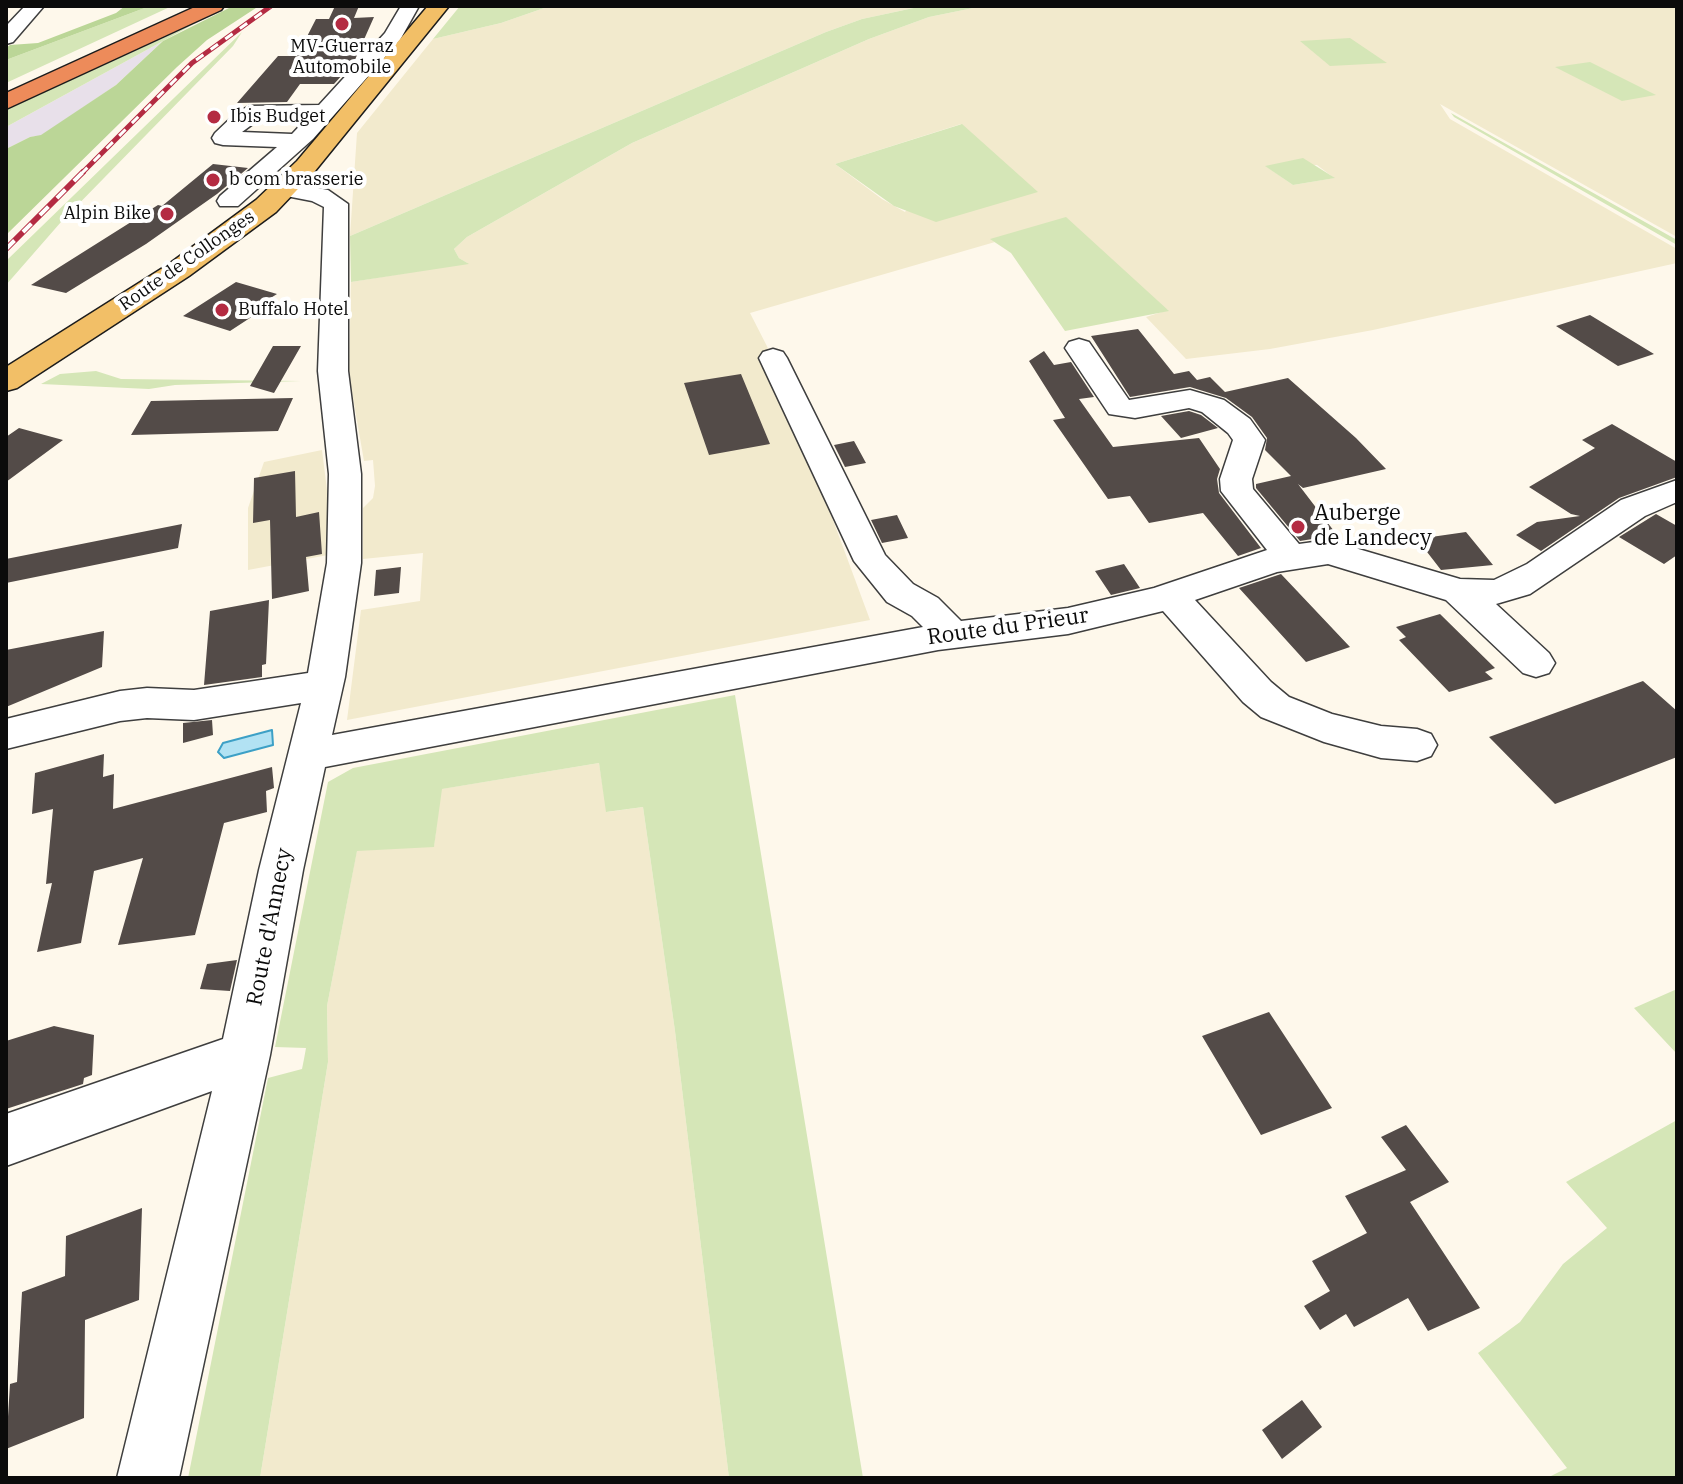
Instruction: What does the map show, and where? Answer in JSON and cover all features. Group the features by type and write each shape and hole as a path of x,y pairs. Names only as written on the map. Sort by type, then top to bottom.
{"highway":[{"path":"6,90 190,6"},
{"path":"6,102 214,6"}],"main road":[{"name":"Route de Collonges","path":"6,381 179,270 275,198 439,6"}],"street":[{"path":"275,198 229,201 325,112 393,36 410,6"},
{"path":"6,38 22,15"},
{"path":"296,141 223,138 255,112 325,112"},
{"name":"Route d'Annecy","path":"148,1478 245,1055 324,685 344,563 345,474 333,371 334,214 275,198"},
{"path":"1079,348 1120,408 1135,409 1190,399 1213,406 1239,426 1249,440 1236,479 1237,491 1291,557"},
{"path":"773,358 871,561 900,593 925,607 953,635"},
{"name":"Route du Prieur","path":"307,755 953,635 1068,621 1171,596 1243,569 1316,552 1338,553 1459,591 1495,592 1517,585 1633,508 1671,497"},
{"path":"1459,591 1536,663"},
{"path":"1171,596 1257,692 1275,707 1324,727 1381,742 1417,745"},
{"path":"6,734 120,706 147,703 194,705 324,685"},
{"path":"6,1140 245,1055"}],"shaded area":[{"path":"550,6 923,6 862,19 826,32 350,236 357,133 433,39 501,23"},
{"path":"983,6 1677,6 1677,237 1440,104 1450,119 1677,249 1677,263 1373,330 1270,349 1186,359 1146,317 1168,310 991,240 995,242 750,313 773,358 870,620 347,720 361,610 420,601 423,553 363,559 363,508 373,498 375,486 373,460 364,461 349,375 351,282 467,263 459,258 454,249 467,237 632,143 869,39 929,17","holes":["961,124 905,212 835,164","1317,165 1334,178 1293,185 1266,166"]},
{"path":"163,41 116,85 41,136 30,137 6,149 6,127"},
{"path":"322,450 330,514 328,555 248,570 248,508 264,462"},
{"path":"599,763 607,812 643,807 675,1031 729,1478 260,1478 328,1062 327,1006 357,850 434,846 441,789"}],"green space":[{"path":"125,6 150,6 6,60 6,48 10,45 38,43 116,13"},
{"path":"150,6 172,6 6,83 6,60"},
{"path":"233,6 259,6 207,40 177,67 6,235 6,149 41,135 116,85 163,41"},
{"path":"460,6 550,6 501,23 433,39"},
{"path":"923,6 983,6 929,17 869,39 632,143 467,237 454,249 459,258 469,264 351,282 350,236 826,32 862,19"},
{"path":"194,24 163,41 6,127 6,110"},
{"path":"242,32 233,46 61,222 6,285 6,261"},
{"path":"1350,38 1387,63 1330,66 1300,41"},
{"path":"1590,62 1656,95 1622,101 1555,67"},
{"path":"1451,113 1677,240 1677,245 1454,117"},
{"path":"962,124 1038,192 936,222 894,206 835,164"},
{"path":"1303,158 1335,178 1293,185 1265,166"},
{"path":"1066,217 1169,311 1065,331 1011,253 990,239"},
{"path":"96,371 121,379 301,381 175,385 149,389 41,384 60,374"},
{"path":"735,695 863,1478 729,1478 675,1031 643,807 606,812 599,763 442,789 434,847 357,851 327,1006 328,1062 260,1478 188,1478 268,1078 302,1069 306,1048 275,1047 328,782 353,768"},
{"path":"1677,989 1677,1054 1634,1008"},
{"path":"1677,1120 1677,1478 1547,1478 1567,1468 1478,1353 1520,1322 1563,1264 1607,1228 1566,1182"}],"water":[{"path":"272,730 273,745 224,758 218,752 223,743"}],"building":[{"path":"335,6 359,6 354,18 374,17 354,62 334,84 300,84 287,102 237,103 278,56 297,56 316,19 329,19"},
{"path":"213,164 248,168 146,244 66,293 31,285 158,205 162,206"},
{"name":"Buffalo Hotel","path":"236,282 277,294 269,299 276,301 230,331 183,316"},
{"path":"1590,315 1654,354 1618,366 1556,326"},
{"path":"1138,329 1174,374 1189,371 1197,380 1210,377 1225,392 1288,378 1386,469 1303,488 1298,484 1337,535 1300,541 1256,488 1256,484 1291,476 1265,450 1267,438 1252,417 1226,398 1190,387 1130,397 1091,336"},
{"path":"273,346 301,346 274,393 250,386"},
{"path":"1044,351 1054,365 1071,362 1094,397 1079,399 1113,447 1199,438 1220,469 1217,479 1219,493 1261,548 1238,556 1203,513 1149,523 1130,496 1108,499 1053,420 1065,418 1029,361"},
{"path":"741,374 770,444 709,455 684,383"},
{"path":"293,398 278,431 131,435 151,401"},
{"path":"1189,411 1201,415 1218,428 1181,438 1161,416"},
{"path":"1612,424 1677,462 1677,477 1619,498 1541,551 1516,535 1537,522 1580,516 1571,514 1529,487 1595,448 1582,440"},
{"path":"19,428 63,440 6,482 6,437"},
{"path":"854,441 866,463 845,467 834,445"},
{"path":"295,471 296,517 319,512 322,554 306,557 309,591 272,599 270,520 253,523 254,478"},
{"path":"1656,514 1677,526 1677,555 1664,564 1619,537"},
{"path":"897,515 908,538 882,543 871,520"},
{"path":"182,524 178,548 6,583 6,559"},
{"path":"1466,532 1493,565 1441,570 1417,539"},
{"path":"1124,564 1140,588 1111,595 1095,571"},
{"path":"401,567 399,593 374,596 376,570"},
{"path":"1281,574 1350,647 1306,662 1239,588"},
{"path":"269,600 266,664 262,665 262,677 204,685 210,611"},
{"path":"1440,614 1495,668 1485,672 1493,679 1449,692 1399,640 1406,637 1396,627"},
{"path":"104,631 102,667 6,707 6,650"},
{"path":"1643,681 1677,711 1677,757 1555,804 1489,737"},
{"path":"212,720 213,735 183,743 183,723"},
{"path":"104,754 103,777 114,774 113,809 272,767 274,788 266,791 267,812 224,823 195,935 118,945 143,858 94,871 81,943 37,952 52,883 46,884 53,809 32,814 35,773"},
{"path":"237,960 230,991 200,989 207,964"},
{"path":"1269,1012 1332,1108 1261,1135 1202,1036"},
{"path":"54,1026 94,1035 92,1075 84,1078 83,1084 6,1109 6,1041"},
{"path":"1406,1125 1449,1182 1410,1202 1480,1308 1428,1331 1408,1298 1354,1327 1346,1314 1320,1330 1304,1306 1330,1291 1312,1261 1367,1233 1345,1196 1406,1170 1381,1137"},
{"path":"142,1208 139,1300 85,1320 84,1418 6,1449 10,1384 17,1382 22,1292 65,1276 66,1236"},
{"path":"1302,1400 1322,1427 1282,1459 1262,1430"}],"railway":[{"path":"6,249 192,63 271,6"}],"place":[{"name":"MV-Guerraz Automobile","path":"342,24"},
{"name":"Ibis Budget","path":"214,117"},
{"name":"b com brasserie","path":"213,180"},
{"name":"Alpin Bike","path":"167,214"},
{"name":"Buffalo Hotel","path":"222,310"},
{"name":"Auberge de Landecy","path":"1298,527"}]}
